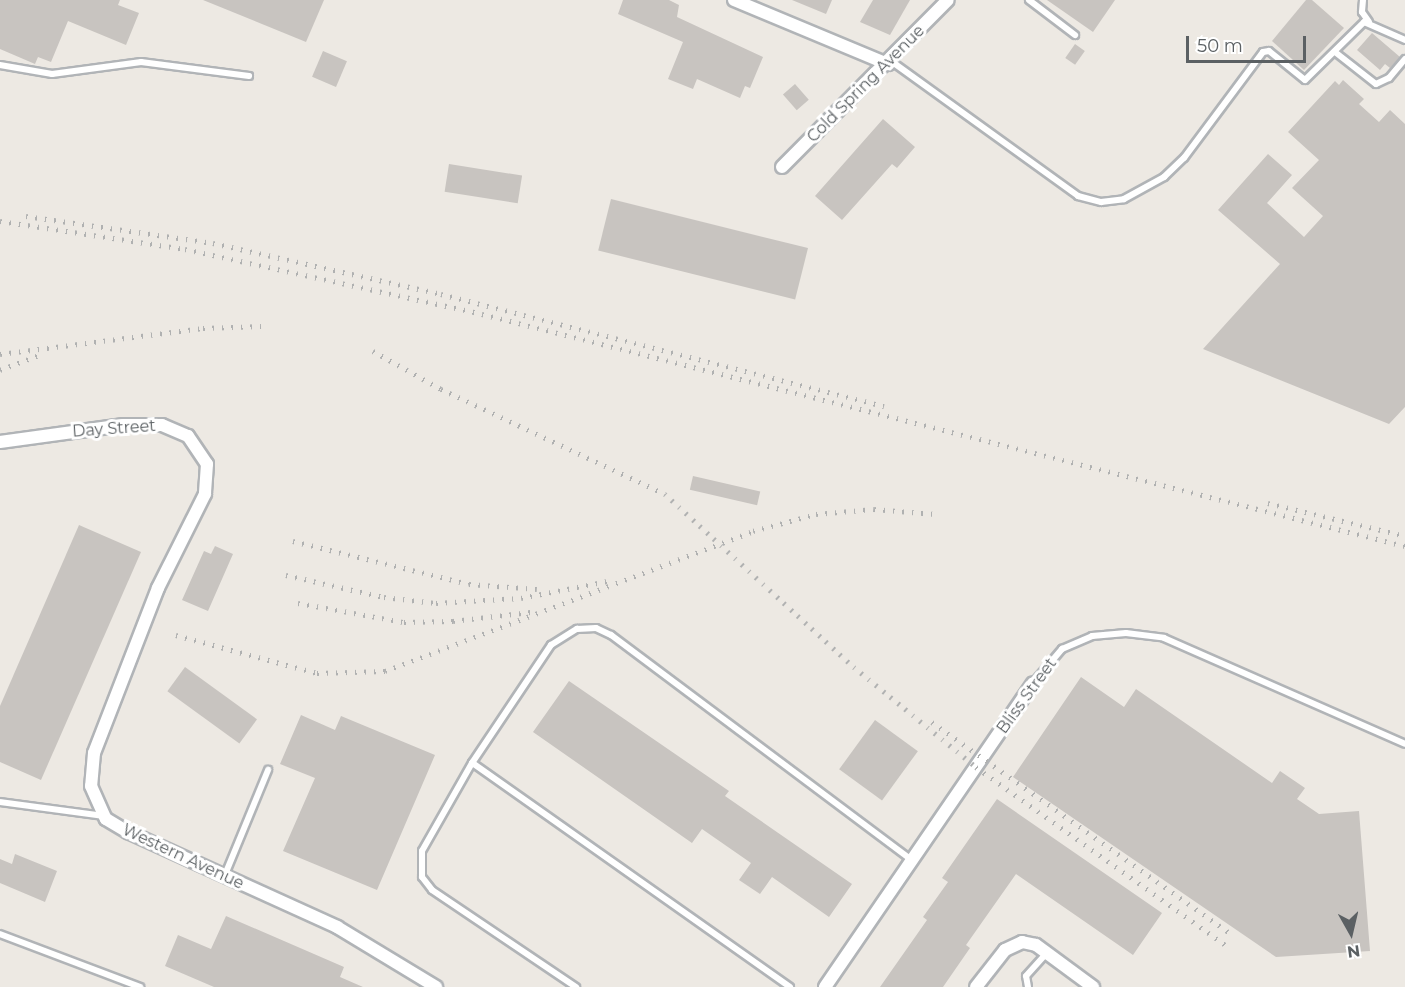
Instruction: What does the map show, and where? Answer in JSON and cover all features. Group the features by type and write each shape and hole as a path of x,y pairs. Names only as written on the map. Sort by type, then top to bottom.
{"street":[{"path":"734,0 890,62"},
{"name":"Cold Spring Avenue","path":"782,167 890,62 948,0"},
{"name":"Day Street","path":"0,442 131,425 162,425 180,431 200,449 208,471 205,494 186,535"},
{"name":"Western Avenue","path":"186,535 159,588 94,753 91,786 105,816 128,832 337,927 436,987"},
{"name":"Bliss Street","path":"825,987 1033,683"},
{"path":"976,987 1005,950 1022,942 1036,945 1093,987"}],"lane":[{"path":"1029,0 1075,34"},
{"path":"1363,0 1362,12 1369,22 1405,40"},
{"path":"890,62 1078,196 1101,202 1124,200 1164,177 1184,158 1263,52 1269,51 1305,80 1360,24 1369,22"},
{"path":"1335,52 1376,84 1389,78 1405,59"},
{"path":"0,65 52,74 141,62 249,76"},
{"path":"576,987 432,890 422,877 422,850 472,763 551,645 577,628 596,628 912,861"},
{"name":"Bliss Street","path":"1033,683 1062,649 1092,636 1126,633 1164,638 1405,744"},
{"path":"472,763 790,987"},
{"path":"224,877 268,770"},
{"path":"0,802 105,816"},
{"path":"0,934 140,987"},
{"path":"1028,987 1026,976 1047,953"}],"building":[{"path":"0,0 120,0 118,5 139,13 126,45 68,21 51,62 38,57 35,64 0,49"},
{"path":"203,0 324,0 306,42"},
{"path":"623,0 669,0 679,5 677,17 763,57 750,88 745,86 740,98 697,79 693,89 668,79 683,42 618,14"},
{"path":"792,0 832,0 826,14"},
{"path":"873,0 910,0 890,35 860,22"},
{"path":"1047,0 1115,0 1093,32"},
{"path":"1306,0 1312,0 1344,28 1304,70 1272,41"},
{"path":"1372,33 1400,57 1390,68 1385,64 1380,70 1357,50"},
{"path":"1075,44 1085,51 1075,65 1065,58"},
{"path":"323,51 347,61 336,87 312,77"},
{"path":"1343,80 1364,99 1359,104 1379,122 1390,110 1405,124 1405,407 1389,424 1203,349 1280,264 1218,210 1268,154 1292,175 1267,203 1304,237 1323,216 1292,188 1319,160 1288,132 1335,81 1339,85"},
{"path":"795,84 809,100 797,110 783,94"},
{"path":"883,119 915,147 897,168 892,164 842,220 815,196"},
{"path":"449,164 522,176 518,203 445,192"},
{"path":"611,199 808,248 795,300 598,250"},
{"path":"693,476 760,492 757,505 690,490"},
{"path":"79,525 141,552 41,780 0,762 0,706"},
{"path":"215,546 233,554 208,611 182,600 204,551 211,554"},
{"path":"185,667 257,719 239,744 167,691"},
{"path":"1081,677 1124,707 1136,689 1272,783 1280,771 1305,788 1297,799 1319,814 1359,811 1370,951 1276,957 1013,777"},
{"path":"569,681 729,791 725,796 852,884 829,917 772,877 760,894 739,880 751,863 702,829 692,843 533,732"},
{"path":"301,715 335,730 341,716 435,755 377,890 283,851 315,778 280,764"},
{"path":"875,720 918,751 882,801 839,769"},
{"path":"997,799 1162,913 1133,955 1016,874 966,945 970,948 943,987 880,987 927,920 923,917 948,882 942,878"},
{"path":"15,854 57,871 45,902 0,883 0,859 12,864"},
{"path":"226,916 344,967 340,977 363,987 214,987 165,966 178,935 211,949"}],"railway":[{"path":"26,216 213,243 441,294 884,406"},
{"path":"0,221 185,249 482,314 1405,546"},
{"path":"0,354 203,328 261,326"},
{"path":"373,351 441,389 665,494 854,667 976,767 1226,945"},
{"path":"0,370 37,356"},
{"path":"1268,503 1405,536"},
{"path":"176,635 317,673 385,671 753,531 816,514 874,509 935,514"},
{"path":"293,541 469,584 537,589"},
{"path":"286,575 384,597 436,603 521,598 608,581"},
{"path":"298,603 404,622 453,621 530,612"},
{"path":"932,722 1233,935"}]}
